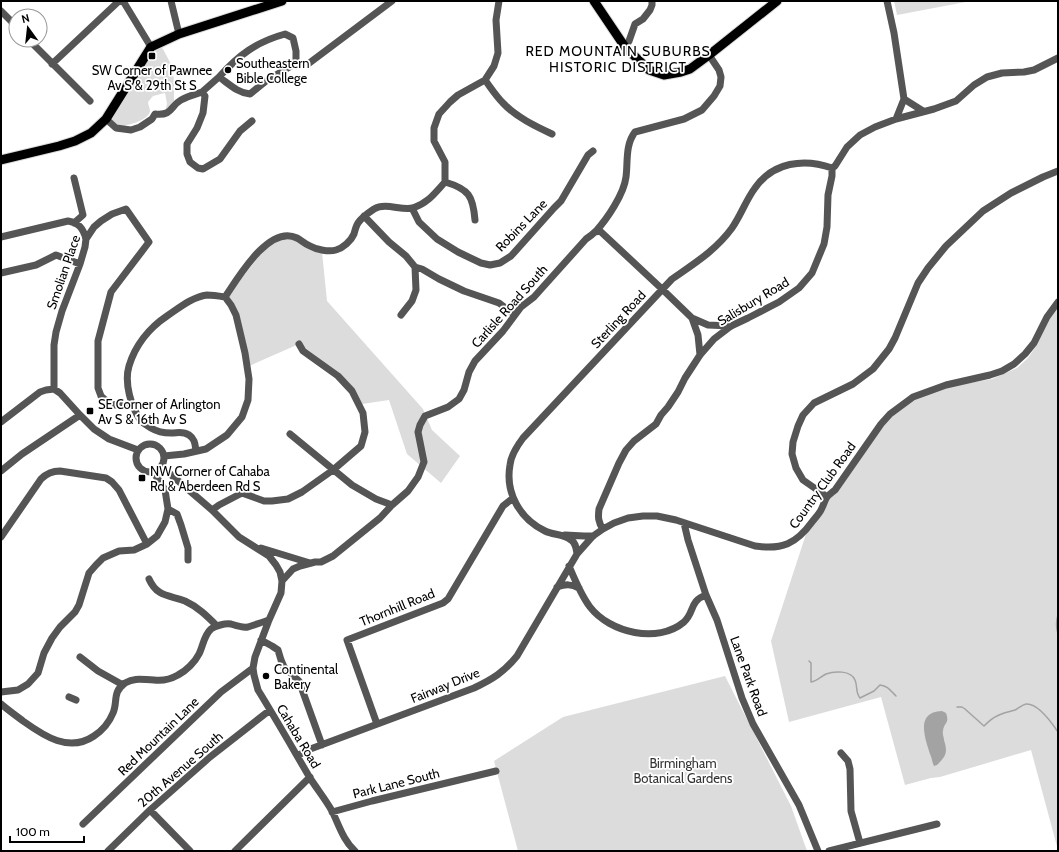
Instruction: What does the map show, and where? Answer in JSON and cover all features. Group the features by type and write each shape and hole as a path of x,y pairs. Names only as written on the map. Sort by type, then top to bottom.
{"main road":[{"path":"1,160 75,141 91,133 106,119 151,47 179,34 282,1"},
{"path":"594,1 625,47 649,70 664,75 690,69 710,55 777,1"}],"street":[{"path":"52,64 119,1"},
{"path":"122,1 151,47"},
{"path":"171,1 179,34"},
{"path":"308,64 392,1"},
{"path":"225,297 247,265 265,246 276,238 291,236 311,247 327,251 335,250 343,247 353,236 357,223 376,208 385,206 412,208 428,201 445,182 445,162 434,141 434,128 439,114 450,102 458,94 485,80 494,66 498,53 496,20 499,1"},
{"path":"625,47 635,24 643,19 650,10 652,1"},
{"path":"887,1 894,33 904,99 896,119"},
{"path":"106,119 116,128 131,130 140,127 152,119 155,114 159,115 169,113 180,100 204,94 219,77 233,62 252,48 271,38 284,34 293,38 296,51 296,63 266,81 250,94 244,93 233,87 219,77"},
{"path":"37,48 90,101"},
{"name":"Carlisle Road South","path":"282,580 300,566 321,562 333,556 380,518 408,491 418,477 424,462 418,432 425,416 448,407 459,399 464,390 469,372 475,361 503,331 521,306 534,297 586,239 595,232 618,200 626,180 628,145 630,138 635,132 684,119 702,110 714,96 720,86 720,77 719,70 710,55"},
{"name":"Salisbury Road","path":"603,529 598,517 599,509 626,450 634,440 656,424 678,392 700,355 714,339 731,326 779,302 799,288 812,272 824,244 827,227 828,195 832,168 835,166 847,147 860,135 875,127 956,100 974,85 987,77 1002,73 1034,70 1058,58"},
{"path":"485,80 503,103 513,112 552,134"},
{"path":"204,94 203,113 197,128 187,144 187,154 190,162 198,168 203,169 220,159 240,132 252,121"},
{"path":"904,99 923,111"},
{"name":"Robins Lane","path":"412,208 418,222 437,239 481,263 490,265 500,263 511,256 562,201 588,155 593,151"},
{"name":"Sterling Road","path":"577,554 572,540 547,532 534,525 524,516 517,506 513,498 509,481 510,465 514,451 523,438 662,289 672,279 716,248 733,227 755,188 762,179 773,171 787,165 806,162 821,164 832,168"},
{"path":"826,496 803,480 796,468 792,454 793,442 803,415 814,403 852,384 873,369 889,349 895,338 918,283 946,246 983,211 1011,193 1058,172"},
{"path":"74,178 83,215 74,222"},
{"path":"445,182 457,185 464,190 471,199 474,208 475,220"},
{"name":"Smolian Place","path":"54,389 54,345 56,332 62,311 80,264 86,239 94,227 101,221 112,214 126,209 149,242 111,292 98,341 98,388 100,396 110,404 122,406 131,404"},
{"path":"364,216 389,242 406,256 415,267 422,269 464,291 498,303 515,315"},
{"path":"1,237 68,221 74,222 80,226 86,239"},
{"path":"595,232 600,231 692,318 708,325 731,326"},
{"path":"1,273 36,265 56,255 80,264"},
{"path":"401,315 412,301 416,290 415,267"},
{"path":"164,456 184,454 206,449 227,435 242,417 248,400 248,379 245,353 236,315 225,297 207,295 193,299 162,320 150,330 140,344 128,368 128,391 131,404 142,422 153,429 171,433 185,433 191,436 195,441 196,451"},
{"name":"Country Club Road","path":"603,529 628,518 657,516 676,520 755,546 767,548 791,543 804,533 821,510 826,496 835,490 881,424 890,414 913,398 946,385 1002,371 1014,364 1034,343 1046,317 1058,302"},
{"path":"692,318 698,335 700,355"},
{"path":"212,510 242,493 264,501 288,499 302,492 333,470 361,446 365,432 363,413 352,391 338,376 303,351 299,344"},
{"path":"1,422 40,392 54,389 60,393 94,429 110,439 138,450"},
{"path":"1,471 22,454 80,415"},
{"path":"290,434 359,490 392,505"},
{"path":"145,445 154,445 162,450 164,456 162,467 154,473 143,472 136,464 135,458 138,450 145,445"},
{"path":"162,467 212,510 239,536 269,556 280,572 282,580"},
{"path":"1,537 41,479 46,474 53,471 60,471 106,478 112,482 119,490 147,544"},
{"path":"1,692 18,690 28,684 38,673 44,653 52,638 60,627 75,612 89,572 103,558 118,551 134,550 147,544 157,536 165,522 168,509 165,490 154,473"},
{"name":"Thornhill Road","path":"377,724 347,640 443,603 448,599 503,506 513,498"},
{"path":"168,509 177,514 188,548 188,560"},
{"name":"Lane Park Road","path":"684,523 706,595 717,620 750,718 800,805 818,851"},
{"name":"Fairway Drive","path":"298,756 305,751 474,688 500,674 518,656 577,554 593,536 603,529"},
{"name":"Sterling Road","path":"558,535 593,536"},
{"path":"251,544 311,563"},
{"path":"569,566 579,588 597,616 627,631 637,634 665,632 676,627 685,621 692,611 696,601 700,597 706,595"},
{"path":"149,580 152,586 160,593 168,597 185,601 201,610 216,626"},
{"name":"Cahaba Road","path":"282,580 281,592 255,657 253,668 258,690 332,812 347,842 355,851"},
{"path":"557,587 568,584 579,588"},
{"path":"1,704 41,734 62,743 74,743 89,739 108,723 114,712 118,690 132,679 156,680 168,679 177,676 188,668 198,655 210,629 216,626 230,624 238,627 248,627 269,620"},
{"path":"261,640 278,650 284,667 299,681 322,745"},
{"path":"80,657 123,685"},
{"name":"Red Mountain Lane","path":"83,824 221,692 253,668"},
{"name":"20th Avenue South","path":"108,851 150,810 210,757 270,710"},
{"path":"841,753 848,761 850,769 851,811 860,843"},
{"name":"Park Lane South","path":"332,812 496,771"},
{"path":"235,851 310,777"},
{"path":"150,810 190,851"},
{"path":"829,851 937,824"}],"green space":[{"path":"894,1 971,1 897,15"},
{"path":"159,47 163,49 172,66 174,102 166,111 167,104 165,93 153,96 148,102 150,111 146,118 117,127 111,122 112,110 142,63"},
{"path":"277,239 296,239 308,249 322,252 327,301 423,409 432,430 460,456 441,483 407,454 389,400 362,404 351,387 299,344 249,366 228,296 267,246"},
{"path":"1058,308 1058,850 1031,750 940,777 905,785 881,697 789,722 771,641 806,534 828,497 883,425 892,415 914,399 947,387 992,379 1017,368 1028,358 1037,345 1051,317"},
{"name":"Birmingham Botanical Gardens","path":"725,676 791,806 807,851 518,851 494,761 563,717"}],"shaded area":[{"path":"942,711 946,713 947,719 943,732 946,751 942,759 937,765 934,766 924,734 924,727 928,716 934,712"}],"waterway":[{"path":"1058,615 1056,624 1058,634"},
{"path":"1058,657 1058,671"},
{"path":"809,661 811,663 811,682 826,674 842,672 850,674 853,677 860,698 874,691 880,685 887,687 896,696"},
{"path":"957,707 962,707 965,709 984,726 999,715 1015,710 1025,704 1031,705 1040,710 1058,732"}],"place":[{"name":"SW Corner of Pawnee Av S & 29th St S","path":"152,56"},
{"name":"Southeastern Bible College","path":"228,70"},
{"name":"SE Corner of Arlington Av S & 16th Av S","path":"90,411"},
{"name":"NW Corner of Cahaba Rd & Aberdeen Rd S","path":"142,478"},
{"name":"Continental Bakery","path":"266,676"}],"district":[{"name":"RED MOUNTAIN SUBURBS HISTORIC DISTRICT","path":"618,60"}]}
